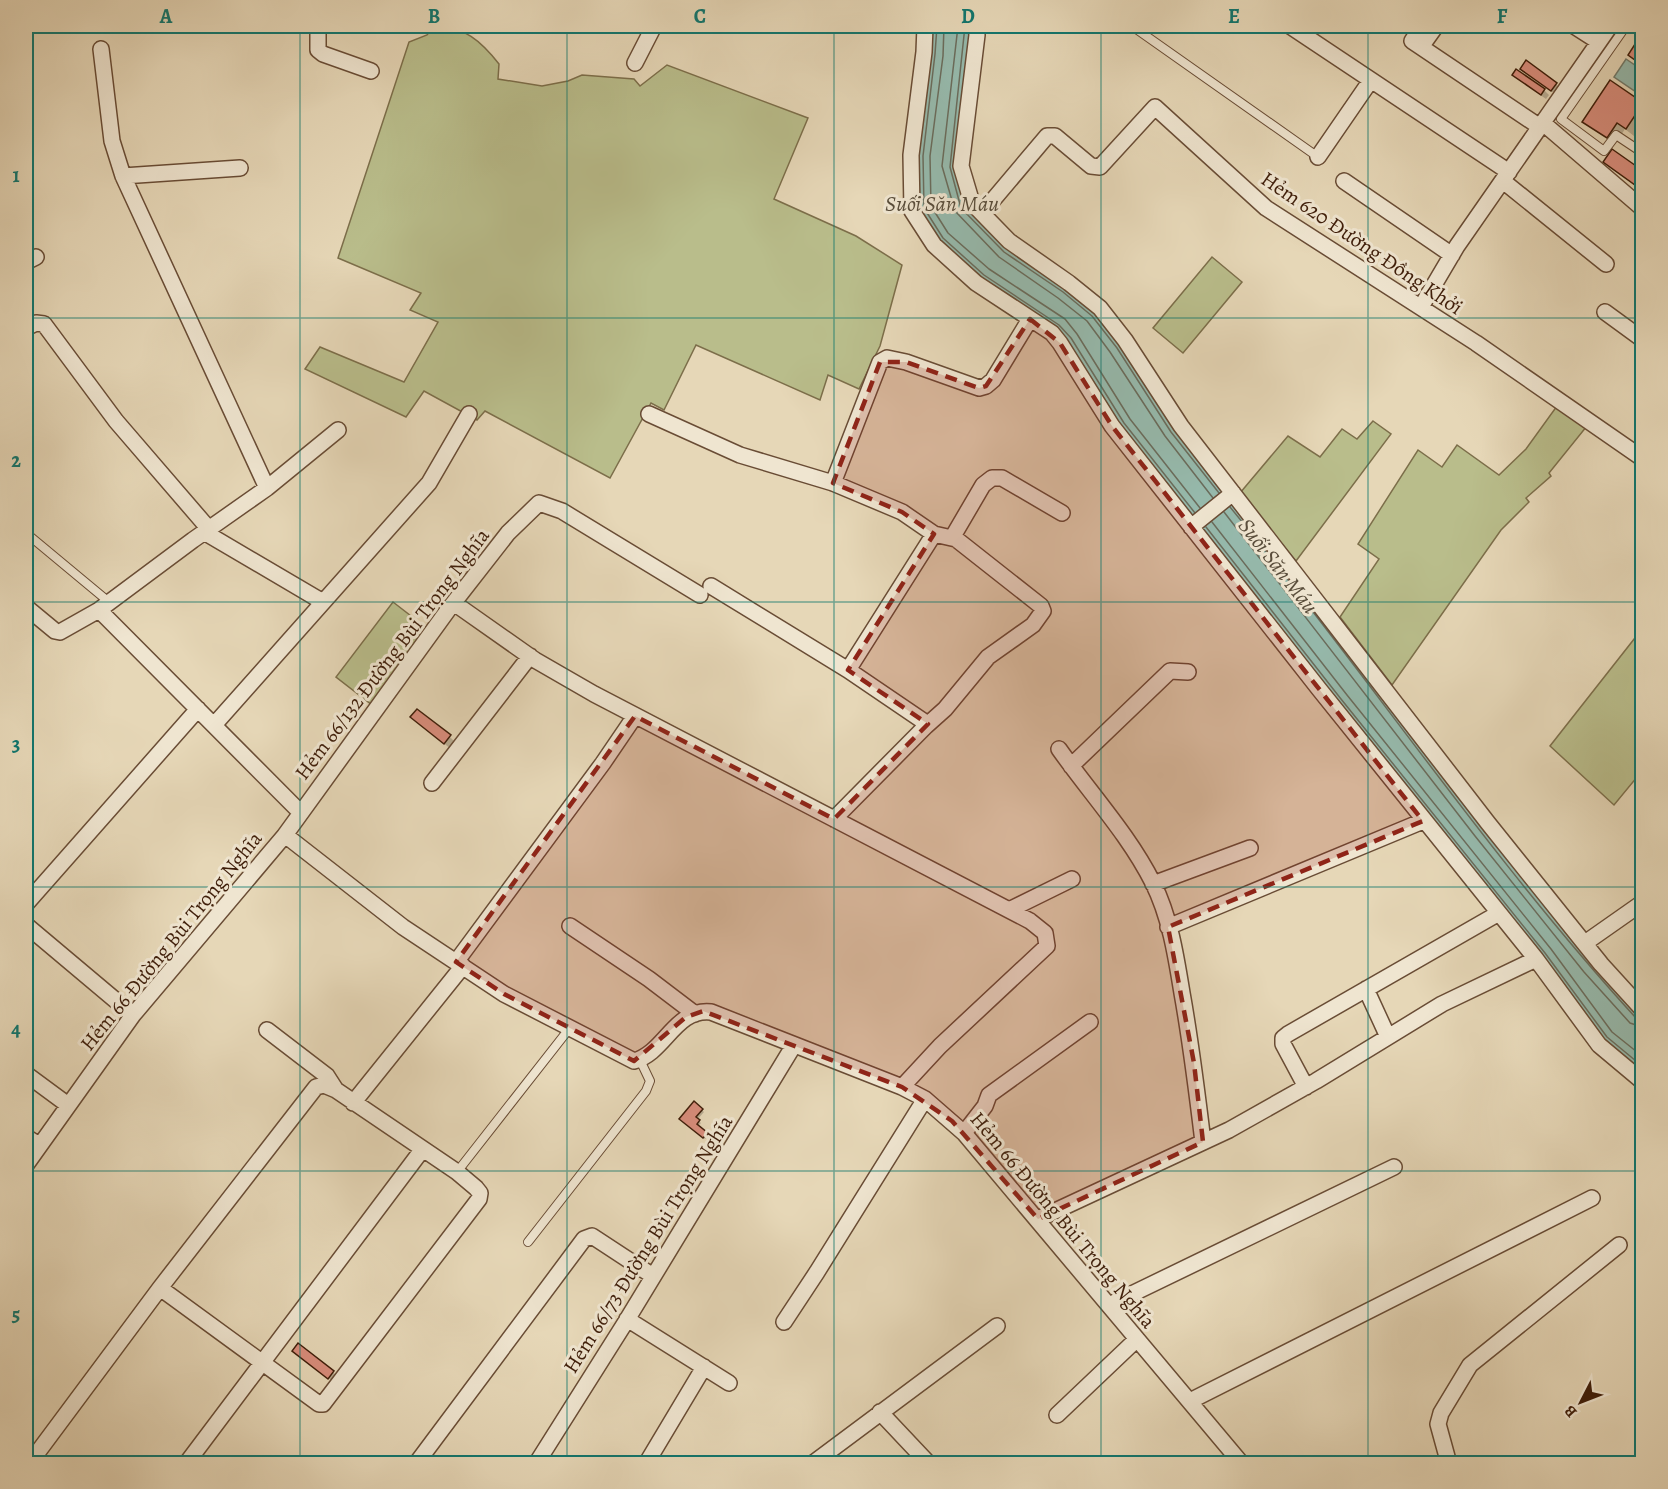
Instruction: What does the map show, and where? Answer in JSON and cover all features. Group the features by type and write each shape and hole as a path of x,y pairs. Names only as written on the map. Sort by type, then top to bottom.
{"street":[{"path":"318,26 318,50 323,54 371,71"},
{"path":"635,63 654,26"},
{"path":"926,26 911,155 912,211 934,244 976,283 1052,333 1112,426 1423,821 1536,960 1599,1045 1642,1081"},
{"path":"976,26 977,35 961,166 972,203 1009,241 1100,308 1125,340 1181,426 1482,816 1642,1009"},
{"path":"1290,26 1371,80 1506,177 1606,264"},
{"path":"1422,26 1412,41 1541,125 1642,208"},
{"path":"1421,48 1436,26"},
{"path":"1574,26 1599,42"},
{"path":"1421,307 1452,255 1610,26"},
{"path":"101,49 112,141 123,176 267,488"},
{"path":"1318,157 1371,80"},
{"name":"Hẻm 620 Đường Đồng Khởi","path":"982,213 1047,136 1056,136 1091,166 1100,167 1155,107 1266,208 1421,307 1642,458"},
{"path":"123,176 240,168"},
{"path":"1344,181 1452,255"},
{"path":"1605,312 1642,339"},
{"path":"833,483 880,362 887,358 906,362 979,388 986,386 993,380 1030,319"},
{"path":"26,328 36,323 44,324 116,421 206,530 323,602"},
{"path":"214,725 429,483 469,414"},
{"path":"649,414 740,455 833,483 902,512 934,534 956,539 1041,606 1043,611 1033,625 988,657 945,709 834,819"},
{"path":"26,607 57,632 104,606 267,488 338,430"},
{"path":"952,538 983,485 992,478 1002,478 1062,513"},
{"path":"1191,527 1233,493"},
{"name":"Hẻm 66/132 Đường Bùi Trọng Nghĩa","path":"285,835 508,532 539,503 562,511 848,670"},
{"path":"926,726 926,723 848,670 934,534"},
{"path":"454,603 530,656 635,716 1030,921 1045,933 1047,946 940,1046 902,1087"},
{"path":"104,606 198,709 300,812"},
{"path":"432,783 530,656"},
{"path":"1071,766 1170,671 1188,672"},
{"path":"26,904 198,709"},
{"path":"353,1103 459,964 635,716"},
{"path":"1059,749 1140,859 1164,910 1178,970 1194,1063 1203,1142"},
{"path":"1168,927 1423,821"},
{"name":"Hẻm 66 Đường Bùi Trọng Nghĩa","path":"26,1165 133,1015 285,835 403,927 504,994 634,1062 640,1060"},
{"path":"1153,884 1250,848"},
{"path":"1009,910 1072,879"},
{"path":"1585,943 1642,903"},
{"path":"1306,1087 1283,1044 1283,1038 1287,1034 1498,913"},
{"path":"26,925 133,1015"},
{"path":"570,926 649,979 695,1014"},
{"path":"1038,1220 1229,1130 1306,1087 1442,1004 1536,960"},
{"path":"1366,989 1388,1037"},
{"name":"Hẻm 66 Đường Bùi Trọng Nghĩa","path":"695,1014 703,1011 711,1012 902,1087 925,1099 964,1133 1242,1464"},
{"path":"640,1060 686,1017 695,1014"},
{"path":"964,1133 985,1106 989,1095 1090,1022"},
{"path":"267,1030 327,1076 336,1090"},
{"name":"Hẻm 66/73 Đường Bùi Trọng Nghĩa","path":"536,1464 794,1045"},
{"path":"26,1074 68,1105"},
{"path":"29,1464 160,1288 316,1087 324,1085 336,1090 457,1172 480,1193 479,1199 325,1403 319,1404 160,1288"},
{"path":"784,1322 925,1099"},
{"path":"26,1137 39,1145"},
{"path":"186,1464 422,1150"},
{"path":"1109,1305 1394,1167"},
{"path":"1190,1401 1592,1198"},
{"path":"416,1464 584,1239 592,1236 653,1276"},
{"path":"1449,1464 1438,1425 1441,1413 1470,1365 1619,1245"},
{"path":"627,1319 729,1383"},
{"path":"812,1464 997,1326"},
{"path":"1057,1415 1137,1339"},
{"path":"646,1464 704,1367"},
{"path":"880,1412 929,1464"}],"lane":[{"path":"1132,26 1318,157"},
{"path":"1626,26 1561,119 1604,151 1616,135 1637,149 1642,141"},
{"path":"26,533 104,606"},
{"path":"457,1172 569,1029"},
{"path":"528,1242 646,1091 650,1081 640,1060"}],"highlighted area":[{"path":"1030,319 1060,343 1112,426 1423,821 1168,927 1194,1063 1203,1142 1038,1219 952,1121 902,1087 703,1011 686,1017 634,1061 504,994 456,962 635,716 834,819 928,724 848,670 934,534 902,512 833,483 880,362 906,362 979,388 986,386"}],"green space":[{"path":"434,26 454,29 471,36 499,64 498,79 542,86 568,81 582,75 634,79 640,86 667,65 808,118 774,199 856,236 902,265 880,346 859,389 828,375 820,400 696,345 664,410 651,403 610,478 485,411 477,420 424,391 406,417 305,369 320,347 404,382 438,322 410,310 421,293 338,258 409,42 427,35"},
{"path":"1212,257 1242,282 1183,353 1153,328"},
{"path":"1557,406 1587,426 1549,473 1551,476 1526,498 1529,502 1501,530 1392,685 1340,617 1379,559 1358,544 1418,450 1442,467 1457,445 1499,475 1526,449"},
{"path":"1373,421 1391,434 1296,561 1240,493 1288,436 1320,457 1342,429 1357,439"},
{"path":"393,602 429,630 372,705 336,677"},
{"path":"1642,629 1642,771 1614,805 1550,746"}],"water":[{"name":"Suối Săn Máu","path":"931,26 971,26 967,205 1096,312 1595,964 1642,1016 1642,1074 1602,1041 1119,426 1066,341 981,280 938,242 918,210 917,156"},
{"path":"1626,59 1642,70 1642,96 1614,77"}],"building":[{"path":"1637,41 1642,44 1642,65 1628,55"},
{"path":"1526,60 1557,83 1551,91 1520,69"},
{"path":"1516,69 1545,89 1541,95 1512,75"},
{"path":"1610,80 1642,102 1642,105 1626,129 1617,123 1607,138 1582,122"},
{"path":"1612,149 1639,168 1642,163 1642,190 1603,162"},
{"path":"417,709 451,735 444,744 410,717"},
{"path":"694,1101 703,1109 696,1117 700,1120 697,1124 708,1133 703,1138 679,1119"},
{"path":"298,1343 334,1371 328,1379 292,1351"}]}
